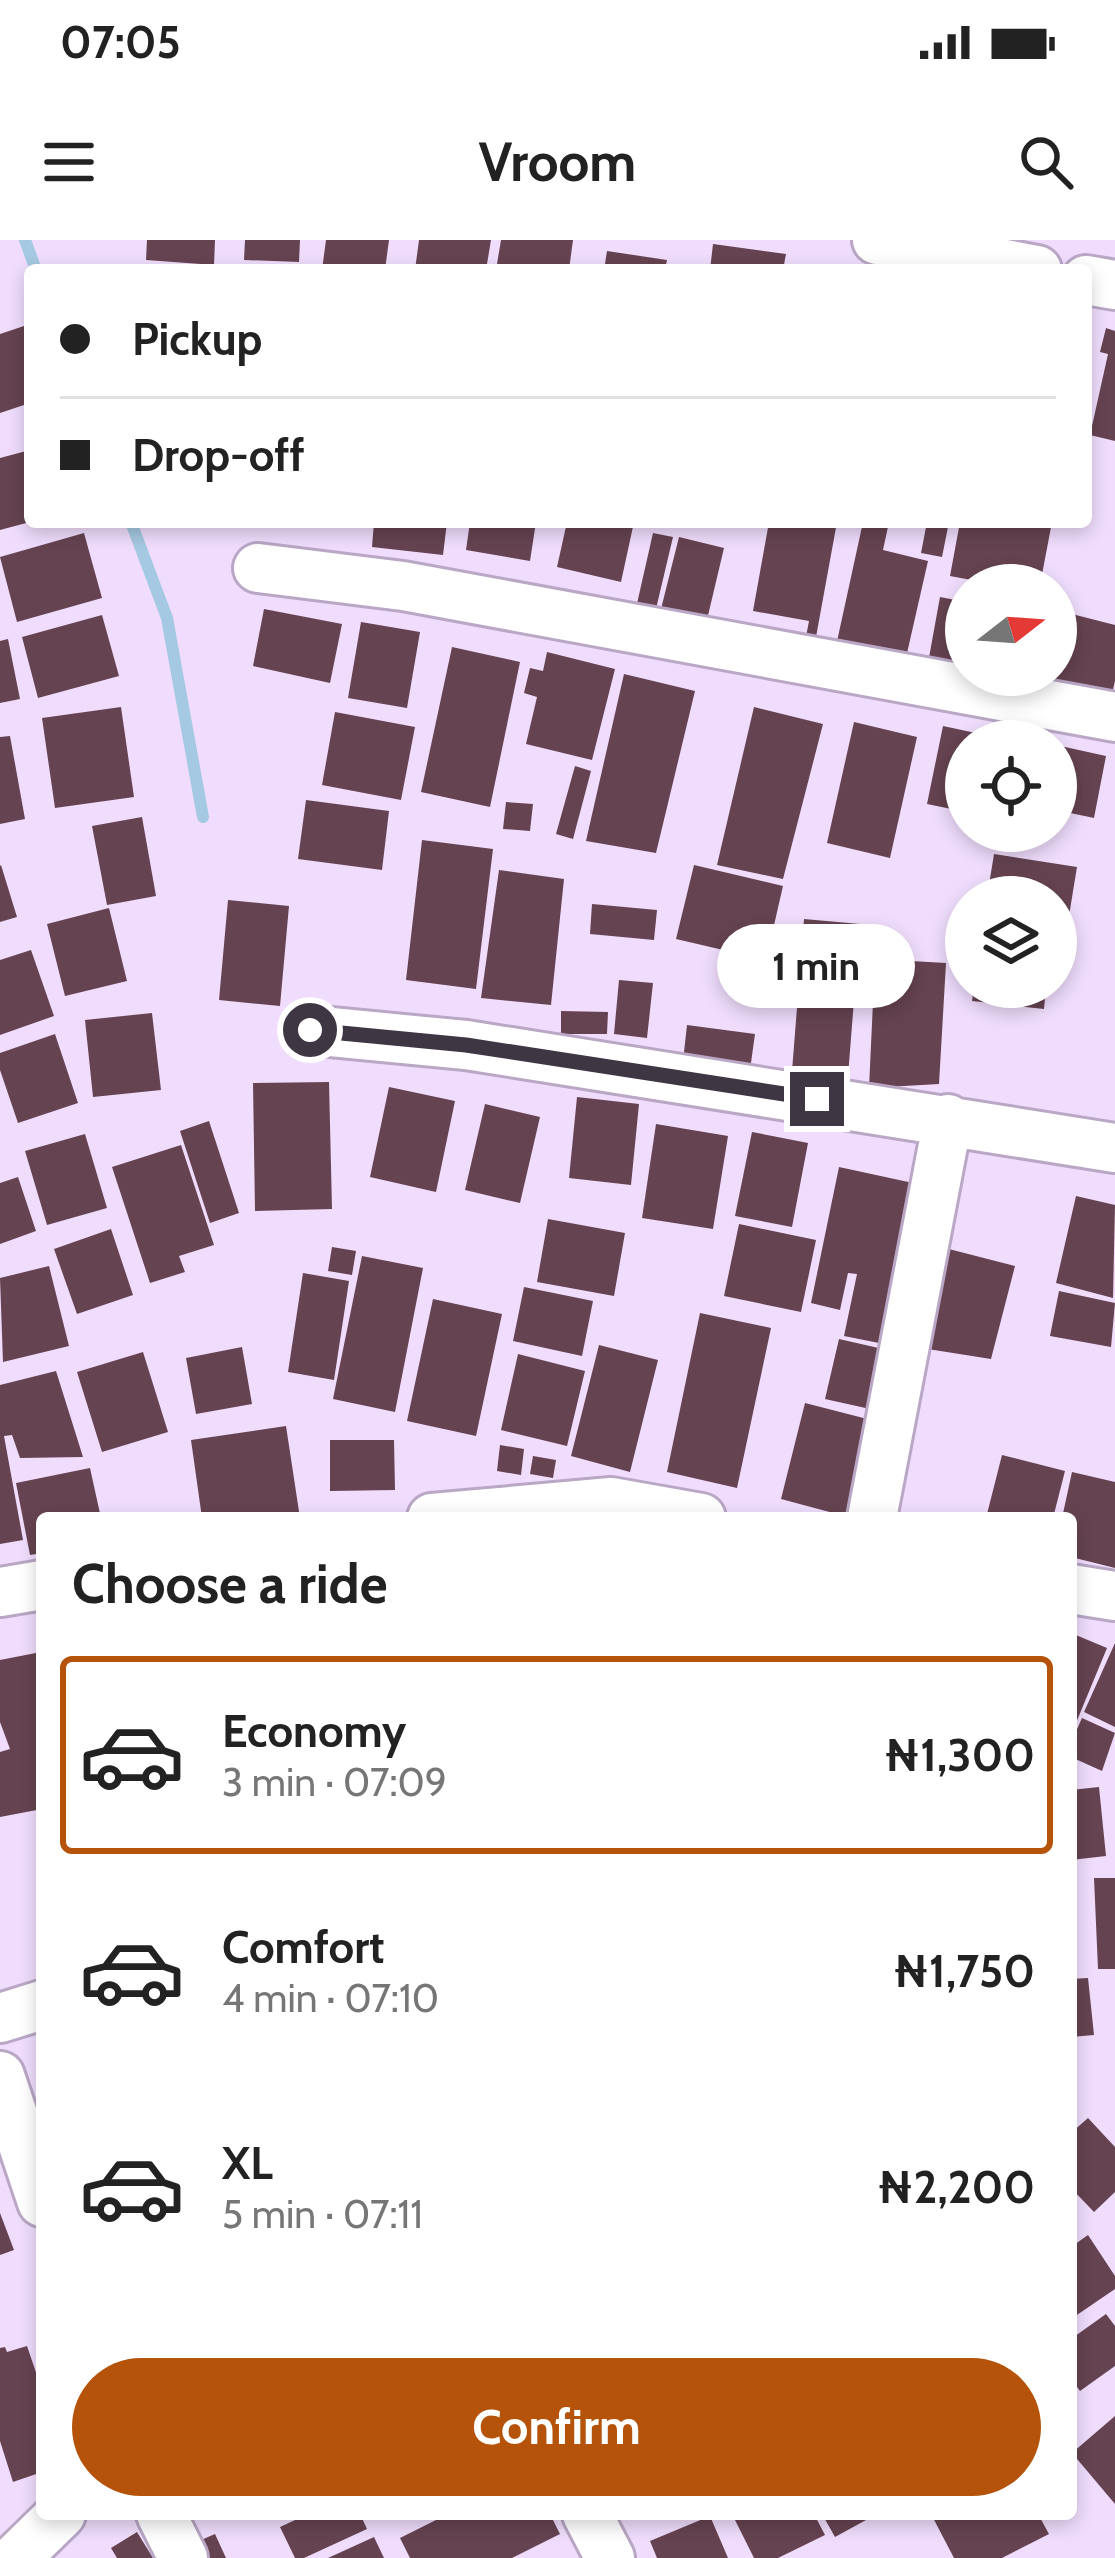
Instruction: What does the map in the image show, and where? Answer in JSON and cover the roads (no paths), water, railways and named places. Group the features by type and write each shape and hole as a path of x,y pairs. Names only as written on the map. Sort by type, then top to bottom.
{"street":[{"path":"877,240 1010,257"},
{"path":"258,568 403,586 1115,717"},
{"path":"310,1030 466,1045 1115,1148"},
{"path":"873,1512 948,1119"},
{"path":"499,1512 611,1502 667,1512"},
{"path":"0,1592 36,1587"},
{"path":"1077,1590 1115,1596"},
{"path":"0,2018 36,2007"},
{"path":"0,2076 36,2184"},
{"path":"16,2558 55,2520"},
{"path":"164,2520 184,2558"},
{"path":"590,2520 610,2558"}],"waterway":[{"path":"25,240 34,264"},
{"path":"133,528 167,618 203,817"}]}
